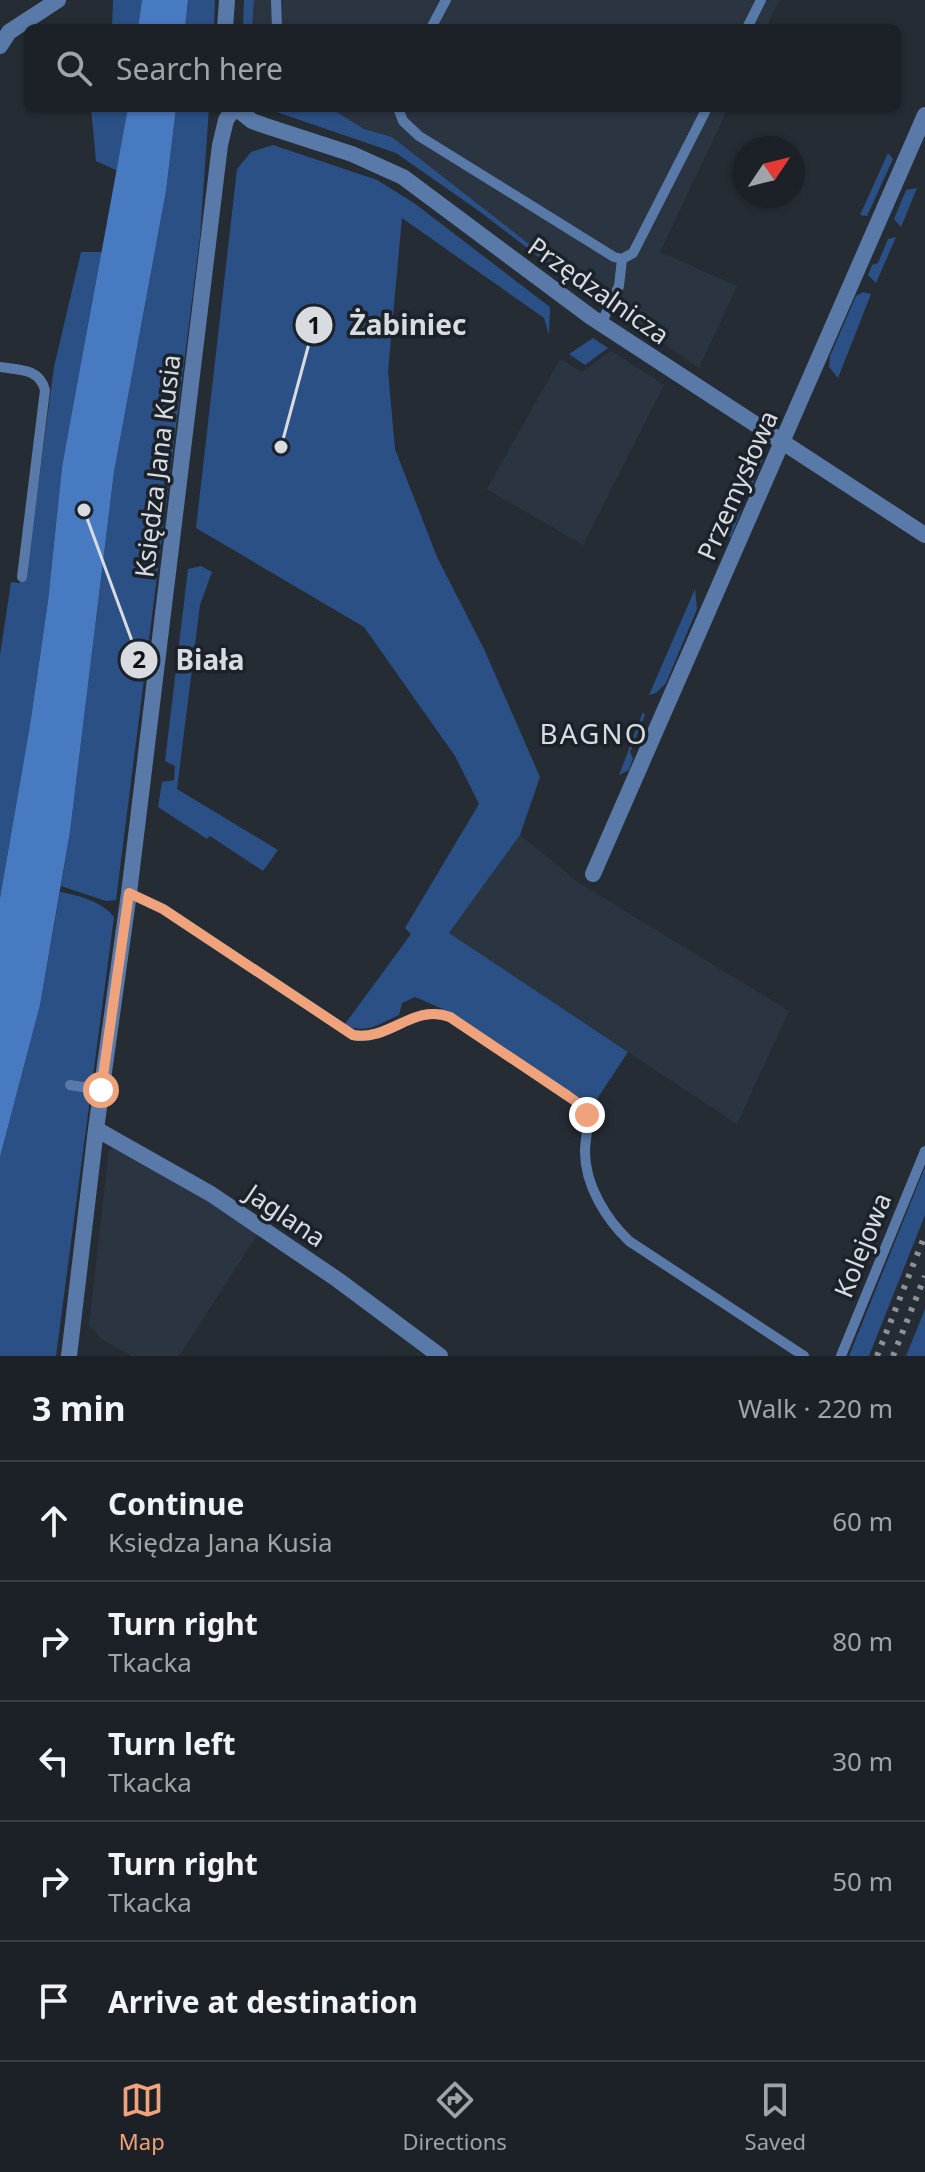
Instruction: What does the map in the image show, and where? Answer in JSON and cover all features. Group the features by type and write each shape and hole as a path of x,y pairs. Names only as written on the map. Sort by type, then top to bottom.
{"street":[{"path":"0,46 9,32 58,0"},
{"path":"225,24 227,0"},
{"name":"Księdza Jana Kusia","path":"69,1356 220,145 226,120 232,112"},
{"name":"Przędzalnicza","path":"240,112 252,121 352,154 403,177 601,324 925,535"},
{"name":"Przemysłowa","path":"593,874 925,115"},
{"name":"Jaglana","path":"96,1129 237,1211 338,1280 440,1356"}],"lane":[{"path":"276,0 277,24"},
{"path":"433,24 446,0"},
{"path":"749,24 761,0"},
{"path":"400,112 403,121 419,136 614,257 622,259 633,253 705,112"},
{"path":"601,324 619,286 622,259"},
{"path":"0,367 37,374 45,390 22,577"},
{"path":"129,893 163,909 353,1035 370,1036 431,1013 450,1017 585,1108 589,1124 585,1153 587,1166 600,1203 610,1220 629,1241 804,1356"},
{"path":"70,1085 101,1090"},
{"name":"Kolejowa","path":"841,1356 925,1151"}],"shaded area":[{"path":"113,0 142,0 139,24 112,24"},
{"path":"142,0 188,0 185,24 139,24"},
{"path":"188,0 215,0 214,24 185,24"},
{"path":"244,0 254,0 252,24 243,24"},
{"path":"254,0 779,0 768,24 252,24"},
{"path":"91,112 127,112 118,171 96,161"},
{"path":"127,112 176,112 166,191 114,472 70,832 40,1005 0,1157 0,898 48,601 62,467"},
{"path":"176,112 209,112 200,237 116,900 106,901 61,886 114,472 166,191"},
{"path":"277,112 336,112 364,129 392,137 592,293 587,294 479,211 396,153"},
{"path":"336,112 726,112 660,252 737,286 699,368 592,293 392,137 364,129"},
{"path":"273,145 377,180 414,203 550,307 549,335 544,318 402,218 388,371 395,449 437,557 484,649 540,777 520,835 449,933 628,1052 591,1108 452,1013 415,997 402,1003 399,1015 379,1025 359,1029 345,1024 411,934 405,928 479,804 455,756 364,627 196,528 237,169 251,152"},
{"path":"888,153 893,159 867,216 860,215"},
{"path":"917,188 901,227 894,219 906,190"},
{"path":"896,237 876,283 868,275 872,265 878,263 888,239"},
{"path":"81,252 104,252 62,467 48,601 0,898 0,655 11,582 19,583 26,577 54,367"},
{"path":"863,292 871,294 838,378 829,367 830,356 856,296"},
{"path":"593,338 608,348 585,365 569,354"},
{"path":"611,351 664,385 583,545 487,489 560,359 582,372"},
{"path":"759,445 766,452 750,490 738,491"},
{"path":"733,503 741,511 731,537 719,535"},
{"path":"201,566 212,572 200,605 177,789 278,850 263,871 158,807 162,782 174,780 175,766 165,761 188,569"},
{"path":"695,589 697,609 666,683 656,693 649,695"},
{"path":"643,712 645,715 630,752 633,758 629,770 619,775"},
{"path":"520,835 579,883 789,1011 737,1124 449,933"},
{"path":"60,892 97,903 114,917 56,1356 0,1356 0,1157 40,1005"},
{"path":"115,1147 125,1150 259,1232 179,1356 132,1356 103,1340 89,1325 109,1150"},
{"path":"925,1167 925,1215 869,1356 849,1356"},
{"path":"925,1309 925,1356 906,1356"}],"railway":[{"path":"877,1356 925,1235"},
{"path":"893,1356 925,1276"}],"place":[{"name":"Żabiniec","path":"281,447"},
{"name":"Biała","path":"84,510"}],"district":[{"name":"BAGNO","path":"594,733"}],"route":[{"path":"101,1090 129,893 163,909 353,1035 370,1036 431,1013 450,1017 585,1108 587,1115"}]}
